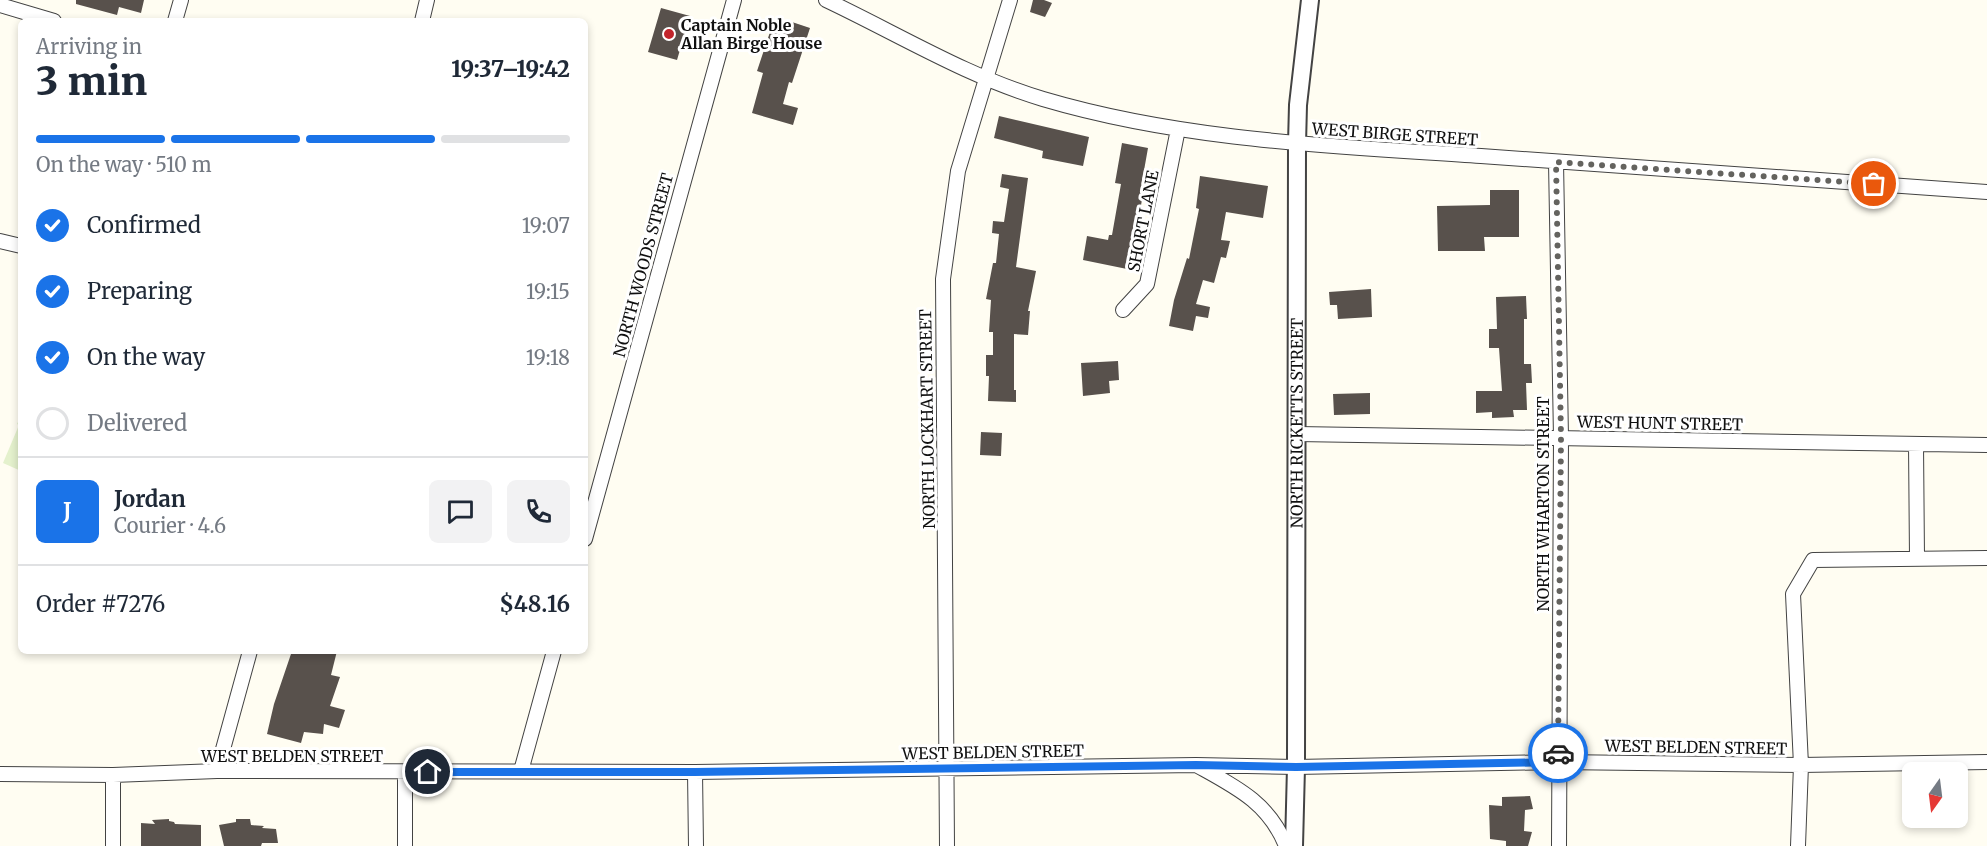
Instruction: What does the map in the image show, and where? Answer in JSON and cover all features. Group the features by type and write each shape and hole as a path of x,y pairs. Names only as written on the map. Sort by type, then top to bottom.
{"street":[{"path":"176,18 181,0"},
{"path":"423,18 428,0"},
{"name":"NORTH WOODS STREET","path":"588,528 734,0"},
{"name":"WEST BIRGE STREET","path":"826,0 985,79 1043,99 1111,116 1178,129 1297,144 1987,192"},
{"name":"NORTH LOCKHART STREET","path":"947,846 943,279 958,171 1010,0"},
{"name":"NORTH RICKETTS STREET","path":"1294,846 1297,144 1298,105 1310,0"},
{"path":"0,5 44,18"},
{"name":"SHORT LANE","path":"1123,310 1147,284 1178,129"},
{"name":"NORTH WHARTON STREET","path":"1556,162 1561,437 1559,846"},
{"path":"0,241 18,245"},
{"name":"WEST HUNT STREET","path":"1297,434 1987,445"},
{"path":"1916,444 1917,558"},
{"path":"1798,846 1801,765 1793,594 1813,560 1987,558"},
{"path":"217,771 249,654"},
{"path":"521,771 553,654"},
{"name":"WEST BELDEN STREET","path":"0,774 113,775 217,771 695,772 1196,765 1296,767 1558,762 1801,765 1987,762"},
{"path":"1196,765 1239,788 1261,807 1280,830 1286,846"},
{"path":"405,772 405,846"},
{"path":"695,772 696,846"},
{"path":"113,775 113,846"}],"green space":[{"path":"18,427 18,470 3,463"}],"building":[{"path":"76,0 144,0 141,13 119,7 117,15 76,4"},
{"path":"1033,0 1052,3 1045,17 1030,12"},
{"name":"Captain Noble Allan Birge House","path":"661,8 690,16 677,60 648,52"},
{"path":"792,22 810,28 783,104 798,108 793,125 752,113 763,73 757,71 773,23 790,28"},
{"path":"999,116 1089,137 1083,166 1042,158 1043,151 994,138"},
{"path":"1122,143 1148,148 1140,193 1143,194 1127,269 1083,260 1087,236 1108,240 1109,235 1112,235 1121,184 1115,183"},
{"path":"1002,174 1028,178 1016,267 1036,271 1028,311 1030,311 1028,335 1014,334 1016,402 988,401 989,376 986,376 986,355 993,355 993,332 989,332 991,300 986,299 993,263 996,263 999,234 992,233 993,221 1004,222 1009,189 1000,187"},
{"path":"1200,176 1268,186 1263,218 1226,212 1221,240 1230,241 1226,258 1221,257 1214,283 1203,280 1196,304 1210,307 1208,318 1196,316 1193,331 1169,326 1174,300 1187,258 1189,259 1199,209 1196,208"},
{"path":"1490,190 1519,190 1519,237 1484,237 1485,251 1438,251 1437,206 1490,205"},
{"path":"1371,289 1372,317 1338,319 1337,305 1330,305 1329,292"},
{"path":"1526,296 1524,364 1531,364 1532,383 1526,383 1527,410 1513,410 1514,417 1492,418 1492,412 1476,413 1476,391 1502,391 1499,348 1489,348 1489,329 1497,329 1496,297"},
{"path":"1118,361 1119,380 1109,381 1110,393 1083,396 1081,363"},
{"path":"1370,393 1370,414 1334,415 1333,394"},
{"path":"981,432 1002,433 1001,456 980,455"},
{"path":"291,654 336,654 331,675 340,677 330,706 345,710 339,728 324,724 323,734 304,732 301,743 267,734 274,704"},
{"path":"1530,796 1533,809 1525,810 1524,831 1532,832 1528,846 1506,846 1506,841 1490,839 1489,805 1502,806 1502,797"},
{"path":"169,819 175,824 201,825 201,846 141,846 141,823 155,824 152,820"},
{"path":"236,819 250,819 251,825 276,829 278,843 262,843 261,846 224,846 219,825 236,822"}],"way so far":[{"path":"1558,753 1561,437 1556,162 1874,184"}],"place":[{"name":"Captain Noble Allan Birge House","path":"669,34"}],"route":[{"path":"428,772 695,772 1196,765 1296,767 1558,762 1558,753"}]}
